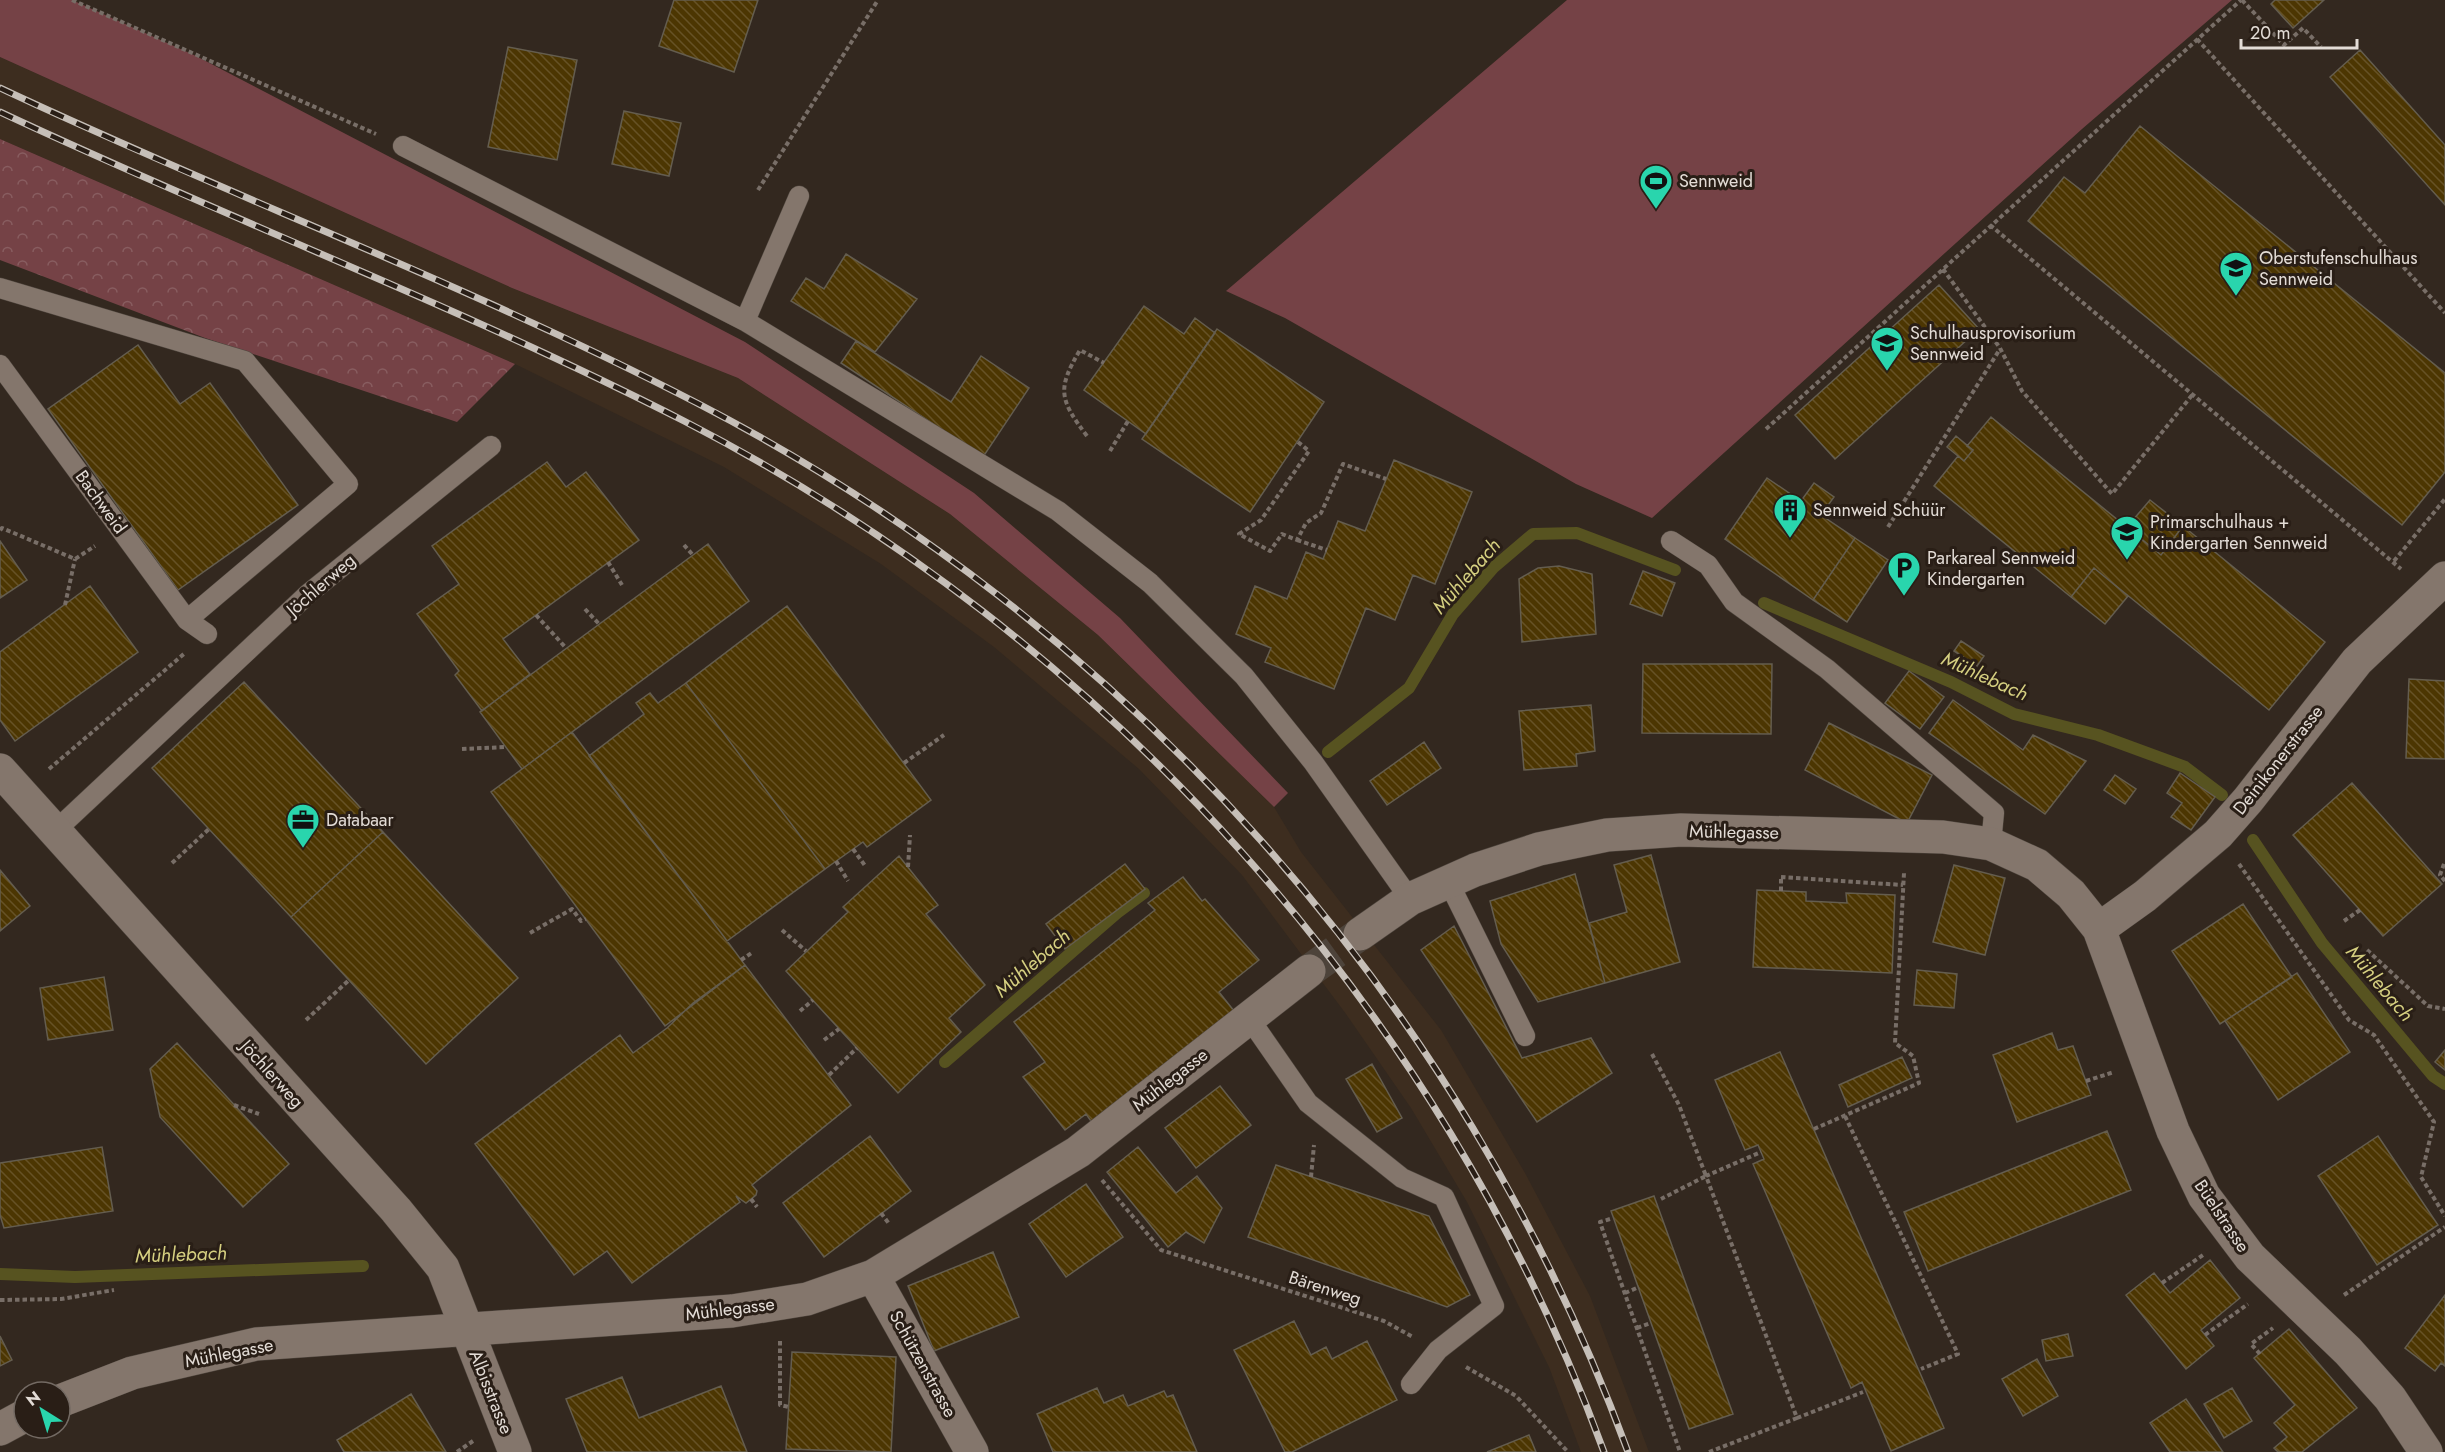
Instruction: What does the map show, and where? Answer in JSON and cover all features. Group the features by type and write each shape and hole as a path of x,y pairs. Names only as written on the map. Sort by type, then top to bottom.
{"street":[{"name":"Deinikonerstrasse","path":"2099,929 2145,896 2218,834 2255,791 2357,660 2445,578"},
{"name":"Jöchlerweg","path":"0,770 396,1210 443,1268 466,1331"},
{"name":"Mühlegasse","path":"1360,934 1410,899 1475,870 1539,849 1607,835 1681,831 1943,837 1992,844 2037,866 2071,894 2099,929"},
{"name":"Büelstrasse","path":"2099,929 2173,1131 2204,1196 2250,1257 2348,1351 2390,1398 2426,1452"},
{"name":"Mühlegasse","path":"72,1396 132,1373 256,1344 732,1311 807,1299 873,1276 1078,1152 1309,971"},
{"name":"Schützenstrasse","path":"873,1276 972,1452"},
{"name":"Albisstrasse","path":"466,1331 515,1452"}],"lane":[{"path":"403,146 745,321 1058,511 1150,583 1244,676 1313,762 1410,899"},
{"path":"745,321 800,196"},
{"path":"0,288 244,361 348,484 187,620"},
{"name":"Bachweid","path":"0,365 187,620 207,634"},
{"name":"Jöchlerweg","path":"54,832 308,594 491,446"},
{"path":"1671,541 1708,565 1734,602 1827,669 1994,813 1992,844"},
{"path":"1448,881 1525,1036"},
{"path":"1249,1018 1308,1103 1402,1178 1444,1197 1494,1306 1438,1350 1411,1384"}],"path":[{"path":"72,0 403,146"},
{"path":"758,190 878,0"},
{"path":"1766,429 2242,0 2284,45 2303,28 2321,47"},
{"path":"2197,39 2445,313"},
{"path":"1990,225 2394,561 2409,578"},
{"path":"1943,269 2000,348 2022,391 2112,494 2193,394"},
{"path":"1888,527 2000,348"},
{"path":"1087,436 1068,410 1064,378 1080,350 1104,363"},
{"path":"1110,451 1128,421"},
{"path":"1298,442 1309,451 1261,520 1239,534 1270,551 1282,534 1327,550"},
{"path":"1297,540 1306,523 1321,513 1343,464 1386,479"},
{"path":"2394,561 2445,499"},
{"path":"0,530 2,528 75,560"},
{"path":"65,605 75,560 121,529"},
{"path":"684,545 692,554"},
{"path":"608,562 622,585"},
{"path":"585,609 599,624"},
{"path":"536,615 566,648"},
{"path":"48,771 207,634"},
{"path":"904,763 944,735"},
{"path":"462,749 506,747"},
{"path":"172,863 209,829"},
{"path":"2218,834 2349,1020 2374,1035 2434,1122 2421,1177 2445,1216"},
{"path":"908,867 910,835"},
{"path":"1814,1130 1919,1083 1913,1056 1895,1043 1905,836"},
{"path":"853,849 866,867"},
{"path":"836,861 848,881"},
{"path":"2444,864 2440,875 2445,880"},
{"path":"1781,877 1903,885"},
{"path":"1781,882 1781,891"},
{"path":"530,933 572,909 581,921 586,919"},
{"path":"2344,921 2360,910"},
{"path":"782,930 806,951"},
{"path":"2367,950 2428,1006 2445,1009"},
{"path":"741,960 753,952"},
{"path":"306,1020 349,980"},
{"path":"800,1011 813,1000"},
{"path":"824,1041 839,1029"},
{"path":"829,1074 857,1048"},
{"path":"1652,1054 1679,1106 1797,1418"},
{"path":"2086,1082 2118,1071"},
{"path":"234,1105 262,1115"},
{"path":"1845,1116 1958,1354 1921,1369"},
{"name":"Bärenweg","path":"1078,1152 1161,1250 1384,1321 1516,1395 1568,1452"},
{"path":"1661,1199 1761,1152"},
{"path":"751,1198 757,1207"},
{"path":"881,1213 889,1223"},
{"path":"1610,1219 1600,1222 1680,1452"},
{"path":"2312,1317 2445,1227"},
{"path":"2162,1283 2208,1251"},
{"path":"1625,1293 1639,1287"},
{"path":"0,1300 62,1299 114,1290"},
{"path":"2205,1335 2253,1300"},
{"path":"1637,1328 1651,1323"},
{"path":"2260,1354 2251,1344 2278,1324"},
{"path":"780,1336 780,1406 789,1407"},
{"path":"1709,1452 1863,1392"}],"shaded area":[{"path":"0,57 512,288 738,378 950,514 1098,635 1274,807 1301,852 1441,1030 1525,1173 1590,1296 1649,1452 1581,1452 1549,1367 1467,1202 1411,1108 1346,1014 1242,875 1139,769 994,647 881,564 724,467 515,364 0,139"}],"green space":[{"path":"0,0 72,0 196,56 745,342 974,493 1120,618 1288,793 1274,807 1098,635 950,514 738,378 512,288 0,57"},
{"name":"Sennweid","path":"1567,0 2232,0 2082,129 1652,518 1576,484 1285,318 1226,291"},
{"path":"0,139 515,364 457,422 205,338 0,260"}],"building":[{"path":"674,0 758,0 734,72 659,46"},
{"path":"2275,0 2324,0 2293,28 2271,4"},
{"path":"508,47 577,60 557,160 488,147"},
{"path":"2360,50 2445,145 2445,205 2330,77"},
{"path":"624,111 681,123 669,176 612,164"},
{"name":"Oberstufenschulhaus Sennweid","path":"2140,126 2445,373 2445,472 2402,525 2028,221 2064,177 2085,193"},
{"path":"846,254 917,299 875,352 791,301 806,278 824,289"},
{"name":"Schulhausprovisorium Sennweid","path":"1939,285 1979,329 1835,459 1795,415"},
{"path":"1144,306 1184,334 1195,318 1215,333 1146,434 1084,390"},
{"path":"1217,329 1324,402 1250,512 1142,439"},
{"path":"856,341 951,402 981,356 1029,388 983,457 841,363"},
{"path":"138,345 180,404 210,383 298,505 178,590 48,409"},
{"name":"Primarschulhaus + Kindergarten Sennweid","path":"1991,417 2161,555 2183,526 2325,642 2269,710 2094,568 2071,597 1934,486 1958,456 1964,461 1973,450 1967,446"},
{"path":"1956,436 1973,450 1964,461 1947,447"},
{"path":"1394,460 1472,492 1435,584 1413,575 1395,620 1366,608 1334,689 1265,662 1271,648 1236,634 1255,586 1287,599 1306,552 1323,559 1338,521 1365,531"},
{"path":"547,462 566,487 586,472 639,540 503,639 530,674 482,711 455,675 459,671 417,614 459,584 432,546"},
{"name":"Sennweid Schüür","path":"1767,478 1801,501 1814,483 1834,497 1821,515 1855,538 1813,600 1725,539"},
{"path":"2150,500 2183,526 2161,555 2127,527"},
{"path":"1855,538 1888,560 1847,622 1813,600"},
{"path":"0,541 27,580 0,598"},
{"path":"708,544 749,601 522,769 480,712"},
{"path":"1559,566 1592,574 1596,634 1522,642 1519,579 1538,568"},
{"path":"2094,568 2128,596 2105,624 2071,597"},
{"path":"1643,571 1675,583 1662,616 1630,604"},
{"path":"90,586 138,652 15,741 0,720 0,652"},
{"path":"787,606 931,800 867,847 863,842 825,869 686,683"},
{"path":"1961,641 1984,656 1977,666 1954,651"},
{"path":"1643,664 1772,664 1771,734 1642,733"},
{"path":"1909,671 1944,697 1920,729 1885,703"},
{"path":"2409,679 2445,681 2445,759 2406,758"},
{"path":"244,682 383,832 291,917 152,768"},
{"path":"686,683 825,869 727,941 589,756 644,714 636,703 650,693 658,703"},
{"path":"1953,700 2023,750 2033,735 2086,761 2045,814 1929,733"},
{"path":"1591,705 1595,751 1576,754 1577,766 1524,770 1519,711"},
{"path":"1829,723 1932,775 1907,823 1805,770"},
{"path":"572,732 745,965 665,1026 491,792"},
{"path":"1424,742 1441,768 1387,805 1370,781"},
{"path":"2180,773 2215,797 2191,830 2171,817 2182,803 2167,793"},
{"path":"2115,775 2136,789 2125,804 2104,790"},
{"path":"2352,783 2442,884 2383,936 2293,835"},
{"path":"383,832 518,978 426,1064 291,917"},
{"path":"1651,855 1680,962 1605,983 1589,923 1627,912 1614,865"},
{"path":"899,856 938,905 926,914 985,985 949,1018 961,1032 898,1093 786,971 848,912 843,907"},
{"path":"1125,864 1145,889 1065,949 1046,924"},
{"path":"1954,865 2005,878 1985,955 1933,942"},
{"path":"0,870 30,906 0,931"},
{"path":"1575,874 1605,983 1538,1002 1501,944 1490,901"},
{"path":"1183,877 1202,901 1205,899 1259,960 1219,992 1234,1011 1093,1124 1086,1114 1065,1130 1023,1077 1045,1062 1014,1022 1155,910 1148,903"},
{"path":"1757,890 1806,892 1806,901 1847,903 1846,893 1895,895 1892,973 1753,967"},
{"path":"2243,904 2292,977 2220,1024 2172,951"},
{"path":"1454,926 1522,1058 1591,1038 1612,1073 1537,1122 1421,950"},
{"path":"745,965 851,1105 752,1185 757,1191 756,1195 746,1203 736,1196 740,1202 632,1283 607,1251 574,1275 475,1144 620,1035 633,1053 667,1028 693,1003"},
{"path":"1917,970 1957,974 1954,1008 1914,1005"},
{"path":"2297,973 2350,1052 2278,1100 2225,1021"},
{"path":"104,977 113,1030 48,1040 40,988"},
{"path":"2052,1033 2058,1050 2073,1046 2091,1095 2017,1122 1993,1055"},
{"path":"177,1043 289,1164 243,1207 160,1117 150,1069"},
{"path":"2445,1050 2445,1070 2435,1062"},
{"path":"1780,1052 1944,1428 1891,1451 1862,1382 1851,1388 1753,1164 1764,1159 1758,1145 1745,1150 1715,1080"},
{"path":"1902,1057 1912,1078 1848,1107 1839,1085"},
{"path":"1372,1064 1402,1118 1377,1132 1346,1079"},
{"path":"1220,1086 1251,1125 1196,1168 1165,1128"},
{"path":"2107,1131 2131,1190 1928,1271 1904,1212"},
{"path":"870,1136 911,1191 824,1257 783,1203"},
{"path":"2378,1136 2438,1225 2377,1265 2318,1176"},
{"path":"102,1147 113,1211 4,1228 0,1215 0,1163"},
{"path":"1138,1147 1176,1193 1197,1176 1222,1208 1204,1243 1186,1232 1168,1247 1107,1172"},
{"path":"1276,1165 1429,1216 1470,1295 1447,1307 1248,1237"},
{"path":"1086,1184 1123,1237 1066,1277 1029,1224"},
{"path":"1654,1196 1733,1414 1689,1429 1611,1211"},
{"path":"993,1252 1019,1317 934,1351 908,1286"},
{"path":"2210,1260 2240,1298 2201,1330 2214,1346 2186,1369 2126,1295 2154,1273 2170,1293"},
{"path":"2445,1295 2445,1366 2441,1363 2435,1371 2405,1348"},
{"path":"1294,1321 1311,1355 1326,1347 1332,1359 1367,1341 1397,1400 1292,1452 1285,1452 1234,1350"},
{"path":"2289,1329 2357,1408 2302,1452 2278,1452 2274,1448 2287,1437 2274,1423 2295,1405 2254,1358"},
{"path":"2068,1334 2073,1356 2046,1361 2042,1340"},
{"path":"0,1336 12,1360 0,1366"},
{"path":"792,1352 896,1357 891,1452 786,1449"},
{"path":"2037,1359 2058,1396 2023,1416 2002,1379"},
{"path":"622,1377 639,1418 721,1386 747,1452 587,1452 566,1399"},
{"path":"1097,1388 1104,1403 1123,1395 1128,1406 1164,1391 1167,1397 1173,1395 1197,1452 1053,1452 1037,1414"},
{"path":"2232,1388 2252,1421 2224,1438 2204,1404"},
{"path":"411,1394 446,1452 344,1452 337,1440"},
{"path":"2186,1399 2223,1452 2170,1452 2150,1423"},
{"path":"1529,1435 1536,1452 1487,1452"}],"waterway":[{"name":"Mühlebach","path":"1328,752 1409,688 1453,614 1493,568 1533,534 1577,533 1675,570"},
{"name":"Mühlebach","path":"1764,603 1951,682 2014,714 2098,735 2185,767 2222,795"},
{"name":"Mühlebach","path":"2253,840 2322,943 2433,1076 2445,1084"},
{"name":"Mühlebach","path":"945,1062 1117,913 1144,893"},
{"name":"Mühlebach","path":"0,1274 75,1277 363,1266"}],"tunnel":[{"path":"1309,971 1360,934"}],"railway":[{"path":"0,88 523,319 695,402 851,492 998,595 1135,712 1260,840 1373,979 1473,1127 1558,1286 1628,1452"},
{"path":"0,112 429,301 600,379 684,421 838,509 982,611 1117,725 1241,851 1352,987 1451,1134 1535,1289 1604,1452"}],"place":[{"name":"Sennweid","path":"1656,210"},
{"name":"Oberstufenschulhaus Sennweid","path":"2236,297"},
{"name":"Schulhausprovisorium Sennweid","path":"1887,372"},
{"name":"Sennweid Schüür","path":"1790,539"},
{"name":"Primarschulhaus + Kindergarten Sennweid","path":"2127,561"},
{"name":"Parkareal Sennweid Kindergarten","path":"1904,597"},
{"name":"Databaar","path":"303,849"}]}
